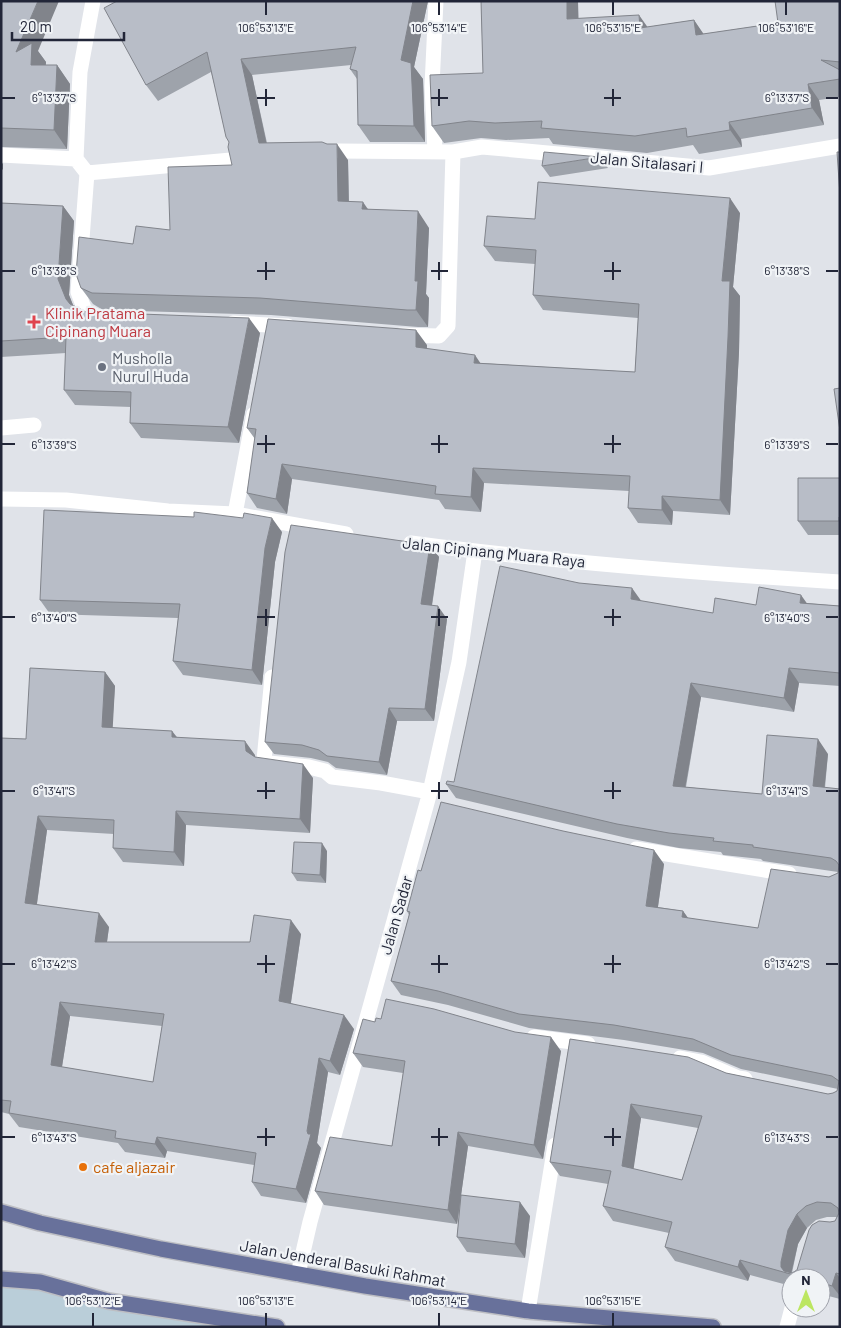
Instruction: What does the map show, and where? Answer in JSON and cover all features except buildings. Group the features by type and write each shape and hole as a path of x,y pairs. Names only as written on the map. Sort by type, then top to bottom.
{"main road":[{"name":"Jalan Jenderal Basuki Rahmat","path":"1,1212 161,1249 298,1274 528,1311 713,1327"},
{"path":"1,1279 40,1282 108,1301 277,1327"}],"street":[{"path":"93,1 80,72 76,159 86,174 78,292 85,311 101,319 120,320"},
{"path":"435,152 432,86 436,1"},
{"name":"Jalan Sitalasari I","path":"339,151 453,152 482,147 709,168 840,146"},
{"path":"389,334 439,336 448,326 453,152"},
{"path":"1,155 76,159"},
{"path":"86,174 231,160"},
{"path":"214,323 271,324 301,327"},
{"path":"268,343 271,324"},
{"path":"235,514 257,400"},
{"path":"1,428 34,425"},
{"path":"1,499 66,500 168,511 235,514 362,536"},
{"path":"289,540 292,524"},
{"name":"Jalan Cipinang Muara Raya","path":"400,542 696,573 840,582"},
{"name":"Jalan Sadar","path":"298,1274 310,1222 372,999 432,799 458,662 475,551"},
{"path":"274,661 264,760 269,763 309,767 325,771 332,777 381,783 432,799"},
{"path":"617,845 726,865 804,876"},
{"path":"372,999 391,1003"},
{"path":"518,1034 571,1047 606,1046"},
{"path":"662,1055 701,1062 738,1078 757,1082"},
{"path":"528,1311 558,1128"}],"shaded area":[{"path":"1,1279 277,1327 1,1327"}],"place":[{"name":"Klinik Pratama Cipinang Muara","path":"34,322"},
{"name":"Musholla Nurul Huda","path":"102,367"},
{"name":"cafe aljazair","path":"83,1167"}]}
